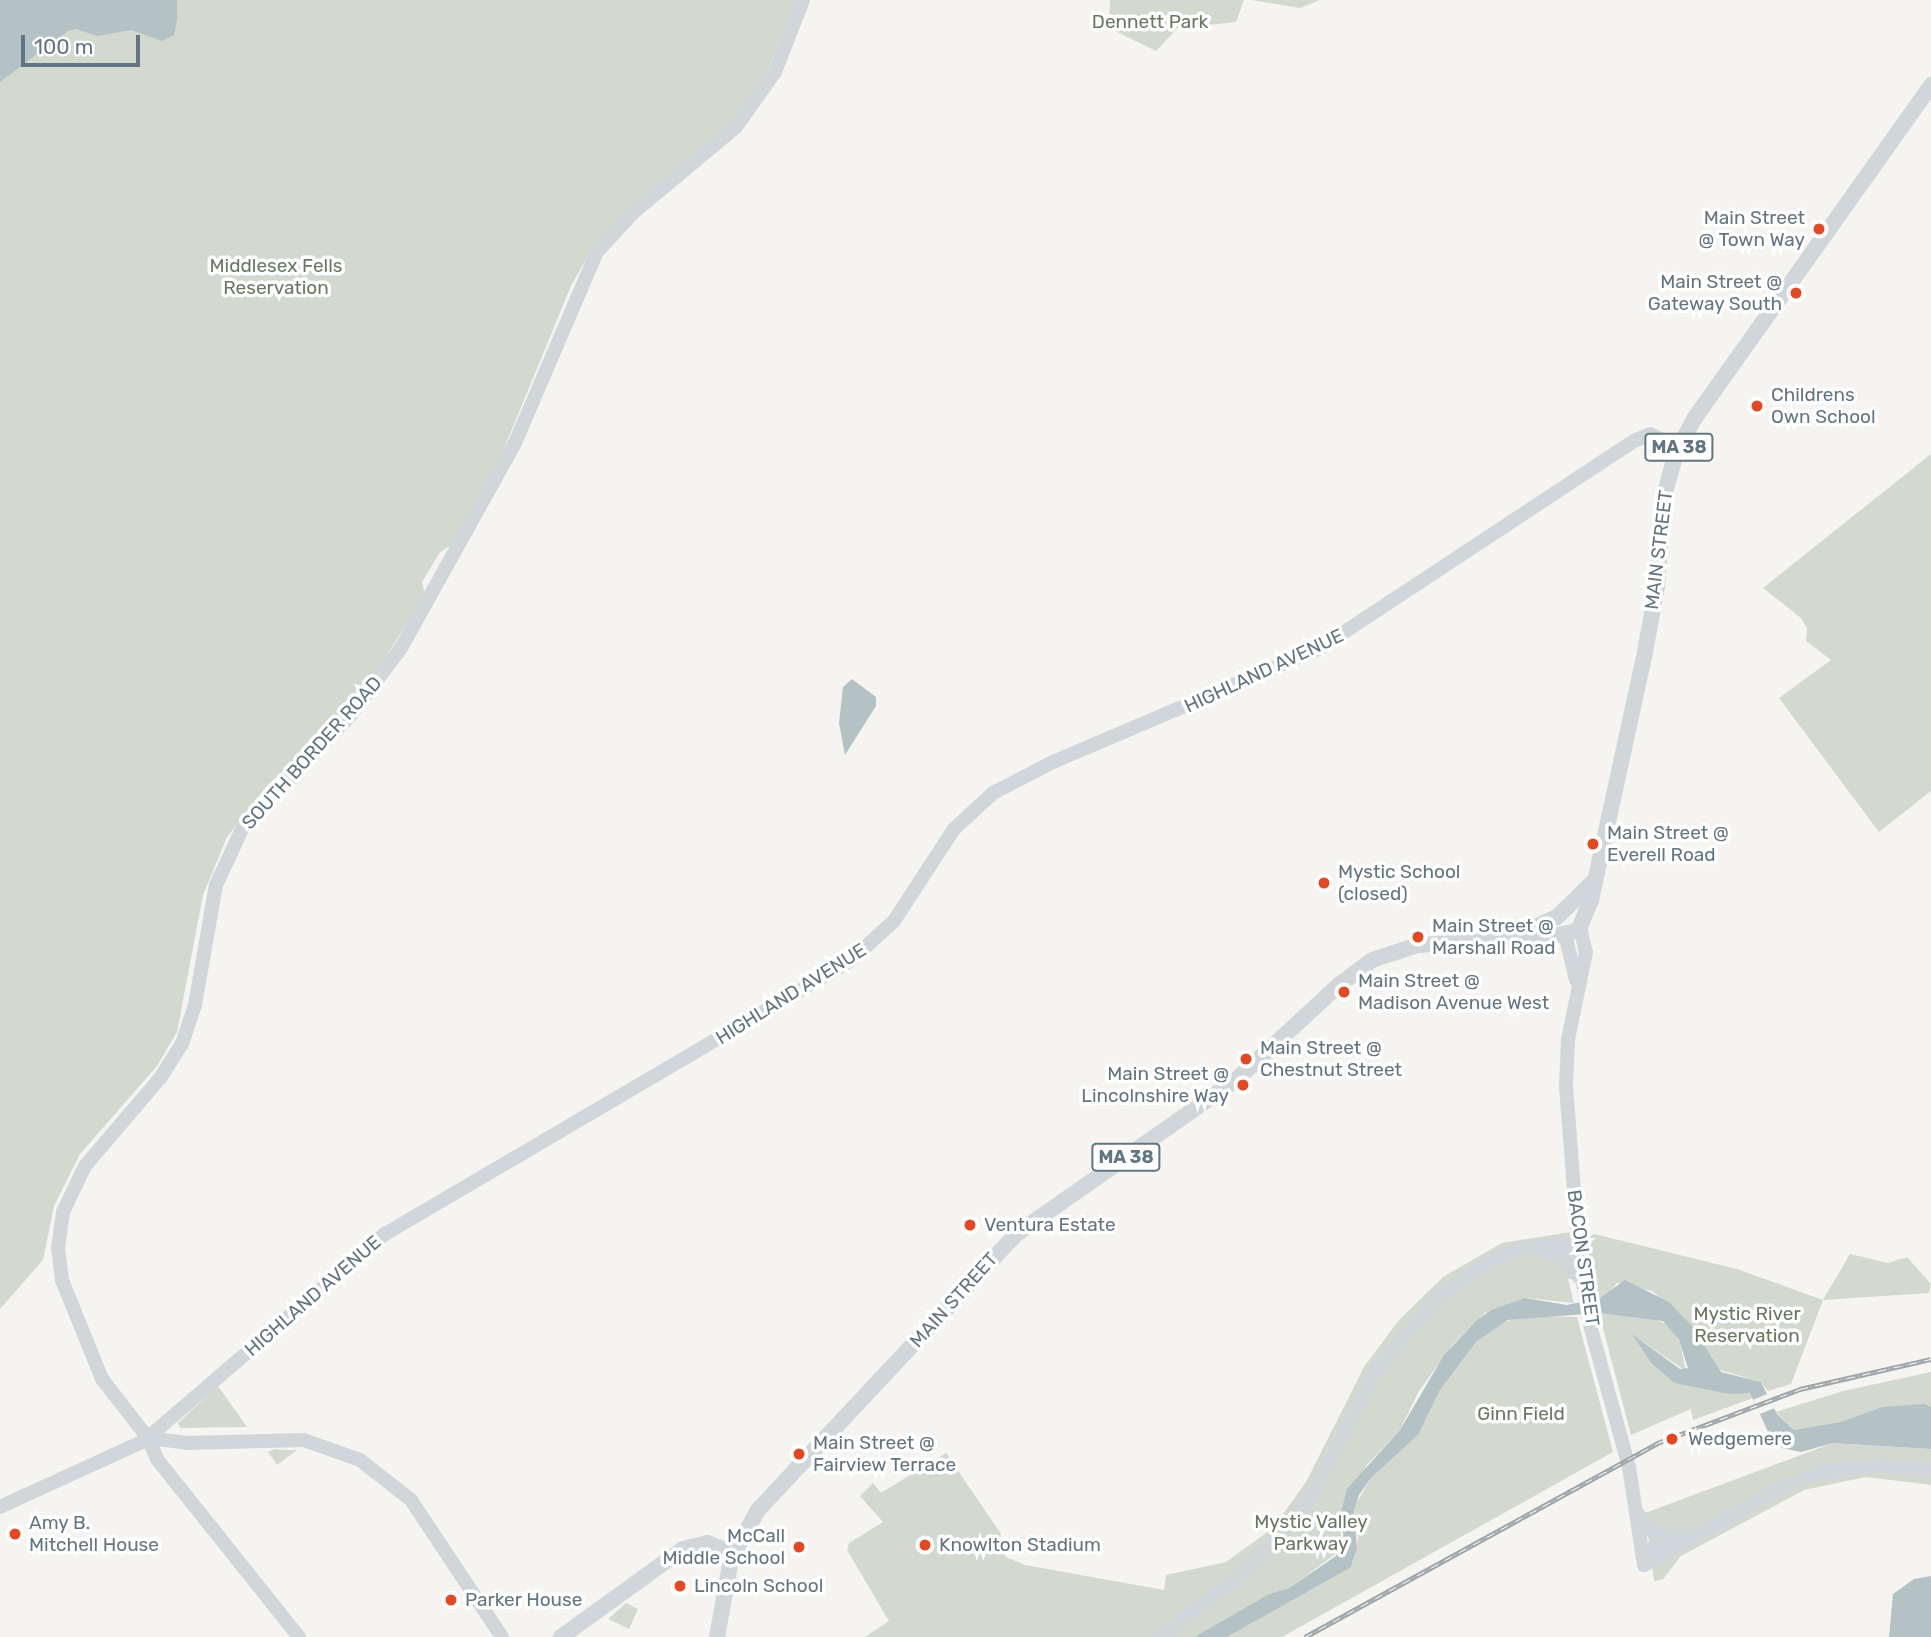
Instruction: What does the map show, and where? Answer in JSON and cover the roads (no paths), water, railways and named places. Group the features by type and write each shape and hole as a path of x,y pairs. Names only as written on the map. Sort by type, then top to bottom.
{"main road":[{"name":"SOUTH BORDER ROAD","path":"299,1637 157,1459 148,1438 102,1379 65,1293 58,1238 71,1191 103,1141 165,1071 182,1044 195,1005 216,885 244,825 350,716 401,648 515,443 597,252 633,214 736,127 775,72 803,0"},
{"name":"MAIN STREET","path":"1581,926 1595,880 1655,600 1664,496 1679,448 1694,419 1931,85"},
{"name":"HIGHLAND AVENUE","path":"0,1507 148,1438 379,1238 859,954 902,912 957,825 993,793 1053,762 1320,648 1636,440 1650,434 1679,448"},
{"name":"MAIN STREET","path":"1504,939 1561,914 1595,880"},
{"path":"1564,934 1557,927 1561,914 1578,913 1581,926"},
{"name":"MA 38","path":"1564,934 1581,926"},
{"name":"BACON STREET","path":"1581,926 1586,952 1576,988 1566,1097 1578,1244 1583,1288 1637,1512 1643,1559"},
{"name":"MAIN STREET","path":"717,1637 721,1594 733,1553 769,1497 883,1380 992,1256 1028,1225 1237,1079 1367,963 1412,946 1564,934"},
{"name":"BACON STREET","path":"1564,934 1576,988"},
{"path":"1160,1637 1242,1573 1293,1522 1317,1485 1366,1386 1416,1319 1479,1266 1535,1246 1578,1244"},
{"path":"1535,1246 1562,1258 1583,1288"},
{"path":"148,1438 186,1443 303,1440 360,1460 384,1475 417,1507 502,1637"},
{"path":"1643,1559 1819,1472 1881,1465 1931,1470"},
{"path":"1637,1512 1653,1532 1676,1538"},
{"path":"1643,1559 1676,1538 1704,1529"},
{"path":"561,1637 639,1577 683,1549 707,1543 733,1553"}],"railway":[{"path":"1305,1637 1660,1442 1800,1389 1931,1359"}],"place":[{"name":"Main Street @ Town Way","path":"1819,229"},
{"name":"Main Street @ Gateway South","path":"1796,293"},
{"name":"Childrens Own School","path":"1757,406"},
{"name":"Main Street @ Everell Road","path":"1593,844"},
{"name":"Mystic School (closed)","path":"1324,883"},
{"name":"Main Street @ Marshall Road","path":"1418,937"},
{"name":"Main Street @ Madison Avenue West","path":"1344,992"},
{"name":"Main Street @ Chestnut Street","path":"1246,1059"},
{"name":"Main Street @ Lincolnshire Way","path":"1243,1085"},
{"name":"Ventura Estate","path":"970,1225"},
{"name":"Wedgemere","path":"1672,1439"},
{"name":"Main Street @ Fairview Terrace","path":"799,1454"},
{"name":"Amy B. Mitchell House","path":"15,1534"},
{"name":"Knowlton Stadium","path":"925,1545"},
{"name":"McCall Middle School","path":"799,1547"},
{"name":"Lincoln School","path":"680,1586"},
{"name":"Parker House","path":"451,1600"}],"park label":[{"name":"Dennett Park","path":"1150,22"},
{"name":"Middlesex Fells Reservation","path":"276,277"},
{"name":"Mystic River Reservation","path":"1747,1325"},
{"name":"Ginn Field","path":"1521,1414"},
{"name":"Mystic Valley Parkway","path":"1311,1533"}]}
